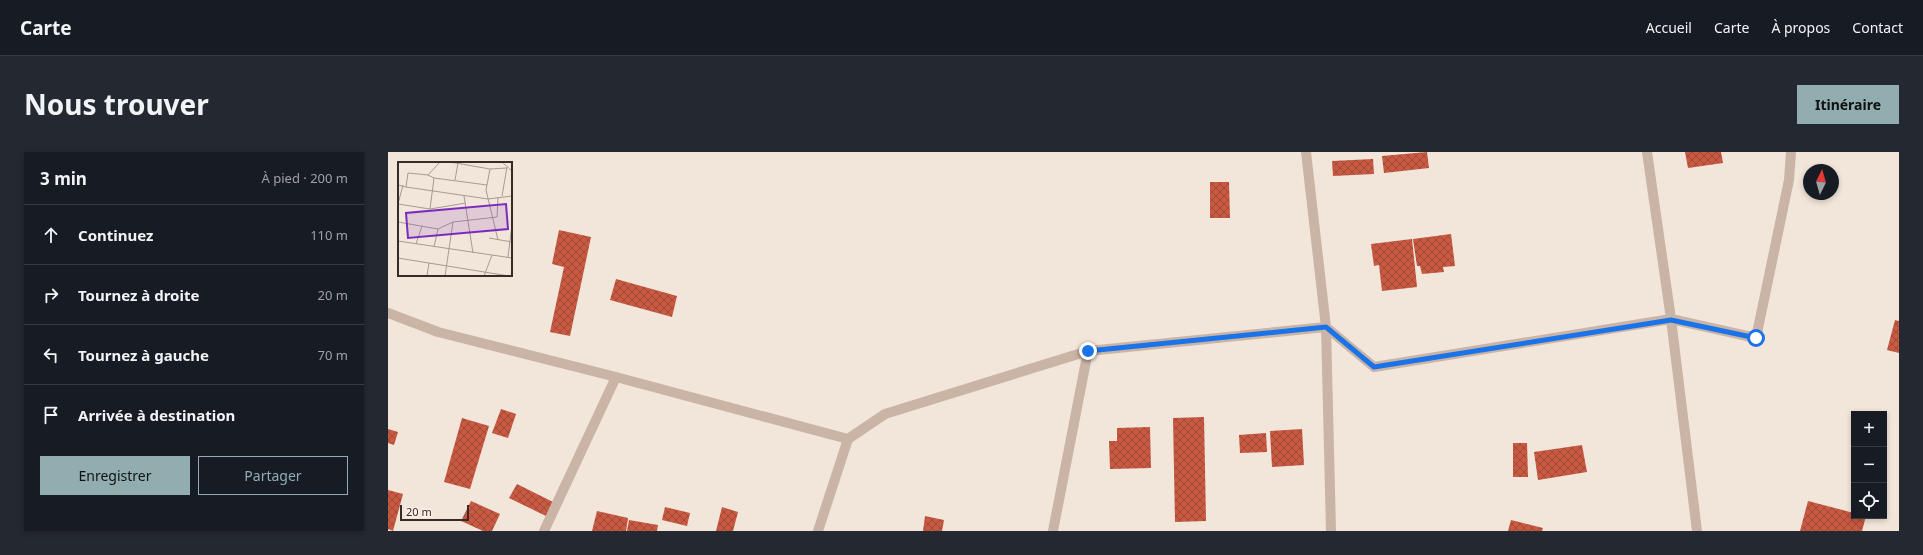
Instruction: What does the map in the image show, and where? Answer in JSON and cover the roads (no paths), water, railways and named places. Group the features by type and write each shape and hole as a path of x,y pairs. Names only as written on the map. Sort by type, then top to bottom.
{"street":[{"path":"1306,152 1326,327 1331,531"},
{"path":"1647,152 1671,320 1697,531"},
{"path":"818,531 848,439 885,414 1088,351 1326,327 1374,367 1671,320 1756,338 1789,180 1791,152"},
{"path":"388,313 438,332 616,377 848,439"},
{"path":"1053,531 1088,351"},
{"path":"544,531 616,377"}]}
